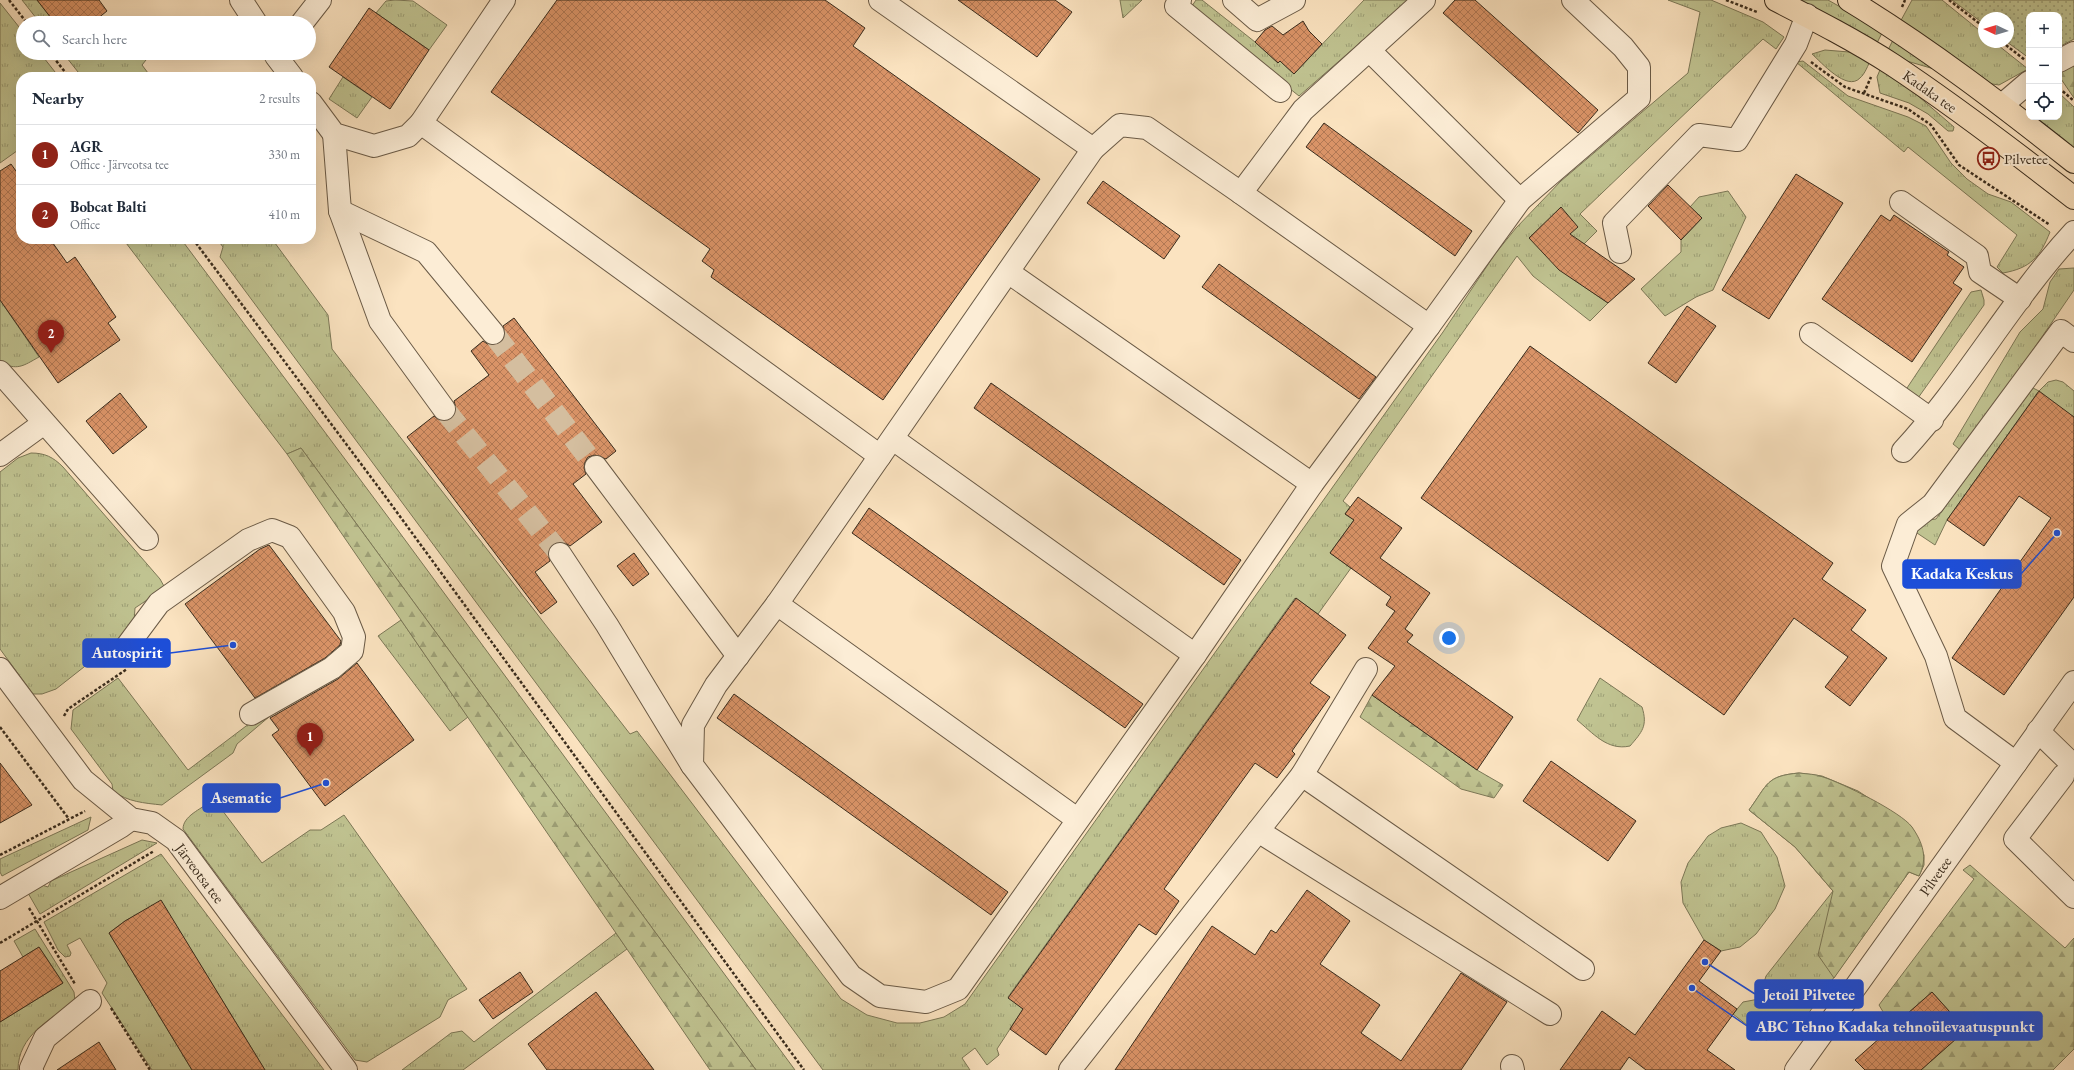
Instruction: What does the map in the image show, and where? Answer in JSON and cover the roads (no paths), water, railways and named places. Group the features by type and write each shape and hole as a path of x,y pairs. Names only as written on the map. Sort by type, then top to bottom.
{"main road":[{"name":"Kadaka tee","path":"1776,0 1807,15 1892,64 1965,115 2074,198"},
{"name":"Kadaka tee","path":"1849,0 1893,27 2002,105 2074,162"},
{"path":"1965,115 1993,112 2002,105"}],"street":[{"path":"241,0 251,16"},
{"path":"307,16 320,0"},
{"path":"334,134 374,146 408,136 421,122 504,0"},
{"path":"880,0 1093,149"},
{"path":"1180,0 1176,6 1280,91"},
{"path":"1234,0 1257,20 1294,0"},
{"path":"1241,193 1303,110 1424,0"},
{"path":"560,554 607,624 692,765 851,976 880,996 926,1002 958,989 1077,819 1195,655 1312,484 1520,200 1639,98 1639,67 1623,47 1573,0"},
{"path":"1620,252 1614,223 1699,135 1737,140 1796,44 1807,15"},
{"path":"1369,50 1520,200"},
{"path":"2062,59 2074,53"},
{"path":"280,60 289,72"},
{"path":"2002,105 2027,84"},
{"path":"316,110 334,134 340,211 380,321 444,408"},
{"path":"421,122 880,456"},
{"path":"692,765 693,725 716,685 777,604 1093,149 1120,125 1147,128 1351,269 1429,326"},
{"path":"1901,202 1977,256 1980,272 2020,299"},
{"path":"340,211 426,252 493,333"},
{"path":"1903,451 1932,420 2020,299 2074,232"},
{"path":"1008,272 1312,484"},
{"path":"2016,763 1955,718 1936,656 1893,566 1908,524 1933,504 2060,331 2074,341"},
{"path":"1811,334 1932,420"},
{"path":"0,372 146,539"},
{"path":"0,455 44,423"},
{"path":"893,439 1195,655"},
{"path":"596,467 738,656"},
{"path":"128,646 159,602 248,540 272,530 290,537 344,612 354,637 352,651 332,668 252,714"},
{"path":"777,604 1077,819"},
{"name":"Järveotsa tee","path":"0,669 83,780 131,819 152,823 176,840 346,1070"},
{"path":"1070,1070 1302,775 1366,669"},
{"name":"Pilvetee","path":"1796,1070 2074,682"},
{"path":"2038,731 2071,773 2015,839 2074,897"},
{"path":"1302,775 1583,969"},
{"path":"5,895 131,819"},
{"path":"1258,830 1550,1014"},
{"path":"32,1070 31,1068 45,1038 90,1001"}],"tunnel":[{"path":"493,333 596,467"},
{"path":"444,409 560,554"}],"place":[{"name":"Pilvetee","path":"1989,158"},
{"name":"Bobcat Balti","path":"51,353"},
{"name":"Kadaka Keskus","path":"2057,533"},
{"name":"Autospirit","path":"233,645"},
{"name":"AGR","path":"310,756"},
{"name":"Asematic","path":"326,783"},
{"name":"Jetoil Pilvetee","path":"1705,962"},
{"name":"ABC Tehno Kadaka tehnoülevaatuspunkt","path":"1692,988"}]}
